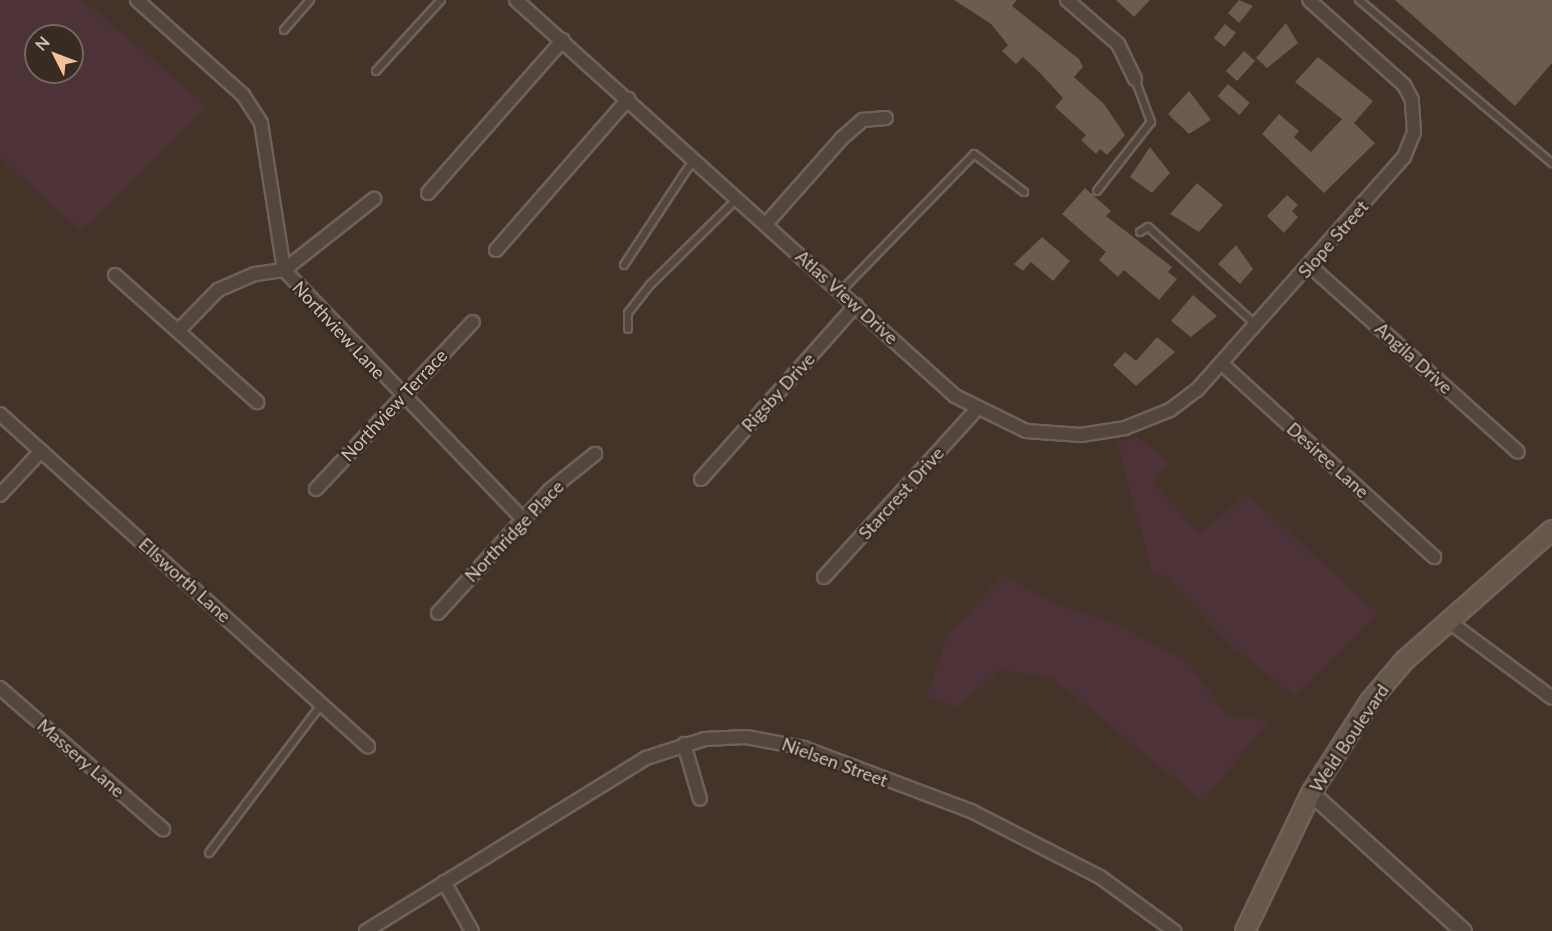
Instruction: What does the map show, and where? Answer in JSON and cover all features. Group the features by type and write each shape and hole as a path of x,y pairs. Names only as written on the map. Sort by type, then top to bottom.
{"main road":[{"name":"Weld Boulevard","path":"1245,931 1311,793 1370,701 1448,621 1552,530"}],"street":[{"name":"Northview Lane","path":"138,0 243,95 261,123 284,270 400,396 522,518"},
{"name":"Atlas View Drive","path":"516,0 856,305 977,409 1026,431 1081,435 1125,428 1170,410 1222,364"},
{"path":"1067,0 1118,44 1135,79"},
{"name":"Slope Street","path":"1222,364 1404,157 1414,132 1412,100 1404,85 1309,0"},
{"path":"428,194 563,40"},
{"path":"496,250 628,99"},
{"path":"766,224 842,138 863,120 886,118"},
{"path":"178,331 227,284 284,270 374,199"},
{"name":"Angila Drive","path":"1309,265 1518,452"},
{"path":"115,275 257,402"},
{"name":"Rigsby Drive","path":"700,479 856,305"},
{"name":"Northview Terrace","path":"316,489 400,396 473,322"},
{"name":"Desiree Lane","path":"1222,364 1434,556"},
{"name":"Starcrest Drive","path":"824,577 977,409"},
{"name":"Ellsworth Lane","path":"0,414 323,703 368,747"},
{"path":"0,495 41,451"},
{"name":"Northridge Place","path":"438,613 522,518 595,454"},
{"path":"1448,621 1552,699"},
{"name":"Massery Lane","path":"0,688 163,829"},
{"name":"Nielsen Street","path":"366,931 646,758 684,744 725,737 785,742 973,812 1100,877 1174,931"},
{"path":"684,744 700,799"},
{"path":"1311,793 1463,931"},
{"path":"444,882 472,931"}],"lane":[{"path":"284,30 310,0"},
{"path":"376,71 441,0"},
{"path":"1359,0 1552,163"},
{"path":"1097,191 1151,122 1135,79"},
{"path":"841,291 974,154 1023,192"},
{"path":"624,265 694,159"},
{"path":"628,329 628,314 650,285 738,198"},
{"path":"1140,232 1148,227 1256,326"},
{"path":"209,853 323,703"}],"shaded area":[{"path":"0,0 83,0 207,106 81,231 0,158"},
{"path":"1136,436 1170,462 1153,483 1200,534 1247,493 1378,614 1295,696 1230,645 1167,578 1152,572 1117,443"},
{"path":"1004,574 1045,599 1119,625 1188,663 1228,716 1269,720 1203,802 1051,677 1000,670 958,707 926,698 948,634"}],"building":[{"path":"954,0 1017,0 1012,6 1079,59 1083,67 1074,77 1104,104 1125,135 1107,155 1100,149 1096,154 1081,140 1086,135 1055,107 1063,98 1041,74 1023,57 1016,64 1002,51 1008,45 991,24"},
{"path":"1116,0 1150,0 1134,17"},
{"path":"1239,0 1253,6 1239,23 1228,13"},
{"path":"1395,0 1552,0 1552,63 1515,106"},
{"path":"1286,23 1298,43 1267,68 1256,58"},
{"path":"1225,24 1236,33 1225,47 1214,38"},
{"path":"1244,51 1255,61 1237,81 1226,71"},
{"path":"1318,57 1373,101 1354,123 1375,143 1324,193 1262,134 1279,114 1299,131 1294,137 1311,152 1342,119 1295,82"},
{"path":"1228,84 1250,103 1239,115 1218,96"},
{"path":"1189,91 1211,120 1189,134 1168,114"},
{"path":"1150,147 1170,173 1152,193 1130,177"},
{"path":"1197,183 1223,205 1199,232 1170,214"},
{"path":"1085,188 1111,211 1106,216 1172,267 1168,272 1177,279 1159,300 1124,270 1118,277 1099,260 1106,252 1062,214"},
{"path":"1287,195 1298,205 1292,211 1298,217 1284,233 1267,216"},
{"path":"1042,237 1070,261 1053,281 1031,262 1023,271 1014,264"},
{"path":"1236,245 1253,269 1240,284 1218,264"},
{"path":"1193,295 1217,316 1191,337 1171,321"},
{"path":"1157,337 1175,352 1136,386 1113,365 1125,352 1136,361"}]}
